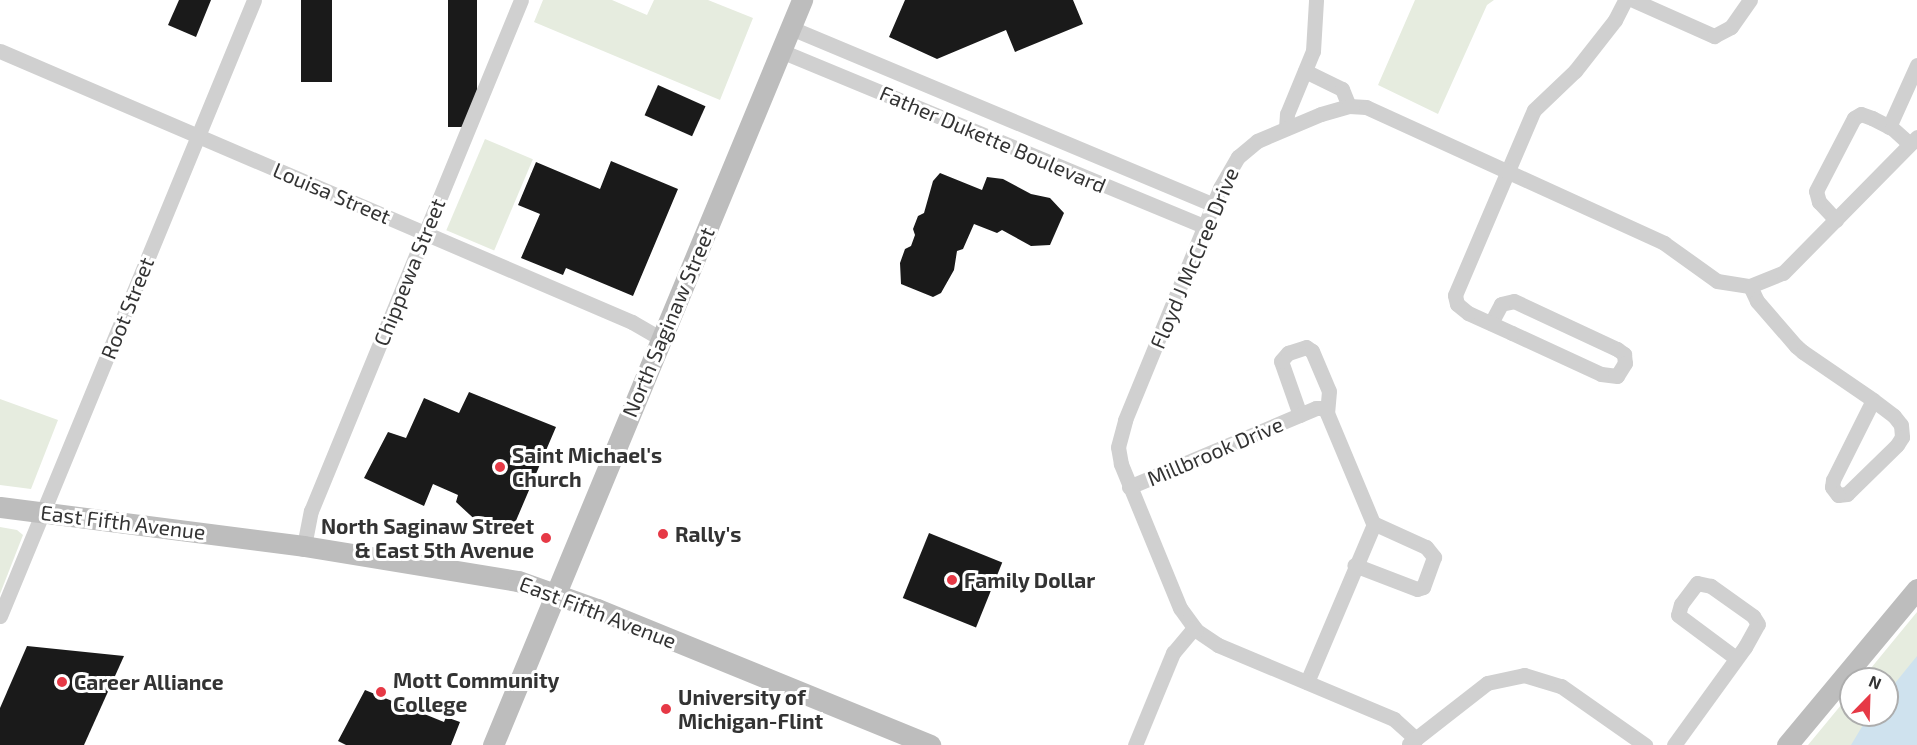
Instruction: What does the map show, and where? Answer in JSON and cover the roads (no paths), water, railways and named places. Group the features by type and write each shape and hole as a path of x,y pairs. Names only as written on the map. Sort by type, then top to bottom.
{"main road":[{"name":"North Saginaw Street","path":"493,745 802,0"},
{"name":"East Fifth Avenue","path":"0,507 303,546 510,579 555,592 930,745"},
{"path":"1787,745 1917,589"}],"street":[{"name":"Root Street","path":"0,616 254,0"},
{"name":"Chippewa Street","path":"303,546 311,511 424,232 522,0"},
{"path":"1286,128 1287,114 1314,44 1316,0"},
{"path":"1491,323 1501,304 1514,302 1617,349 1624,354 1625,363 1617,376 1607,376 1491,323 1463,310 1455,295 1534,111 1575,71 1611,26 1626,0"},
{"path":"1633,0 1714,36 1731,27 1750,0"},
{"name":"Father Dukette Boulevard","path":"790,28 1214,205"},
{"name":"Louisa Street","path":"0,51 632,322 662,339"},
{"name":"Father Dukette Boulevard","path":"781,51 1205,227"},
{"path":"1889,127 1917,65"},
{"path":"1305,71 1342,89 1349,106"},
{"name":"Floyd J McCree Drive","path":"1412,742 1394,719 1212,642 1194,628 1180,608 1129,487 1119,456 1121,430 1230,169 1244,151 1286,128 1349,106 1382,112 1664,243 1717,281 1750,286"},
{"path":"1836,220 1820,202 1816,190 1845,129 1861,114 1913,141 1836,220 1783,273 1750,286 1757,301 1797,346 1873,400 1899,420 1902,437 1846,494 1838,495 1832,487 1833,480 1873,400"},
{"path":"1059,166 1068,144"},
{"path":"1110,188 1119,166"},
{"name":"Millbrook Drive","path":"1300,415 1281,365 1284,355 1306,347 1314,355 1329,391 1326,408 1374,524"},
{"name":"Millbrook Drive","path":"1129,487 1300,415 1326,408"},
{"path":"1307,682 1354,565 1374,524 1432,552 1434,560 1425,583 1420,589 1412,589 1354,565"},
{"path":"1674,745 1736,658 1757,621 1707,583 1697,583 1681,604 1678,615 1736,658"},
{"path":"1135,745 1173,652 1194,628"},
{"path":"1412,742 1487,684 1524,675 1561,686 1646,745"}],"water":[{"path":"1917,656 1917,745 1851,745 1862,727 1899,727 1899,678"}],"place":[{"name":"Saint Michael's Church","path":"500,467"},
{"name":"Rally's","path":"663,534"},
{"name":"North Saginaw Street & East 5th Avenue","path":"546,538"},
{"name":"Family Dollar","path":"952,580"},
{"name":"Career Alliance","path":"62,682"},
{"name":"Mott Community College","path":"381,692"},
{"name":"University of Michigan-Flint","path":"666,709"}]}
